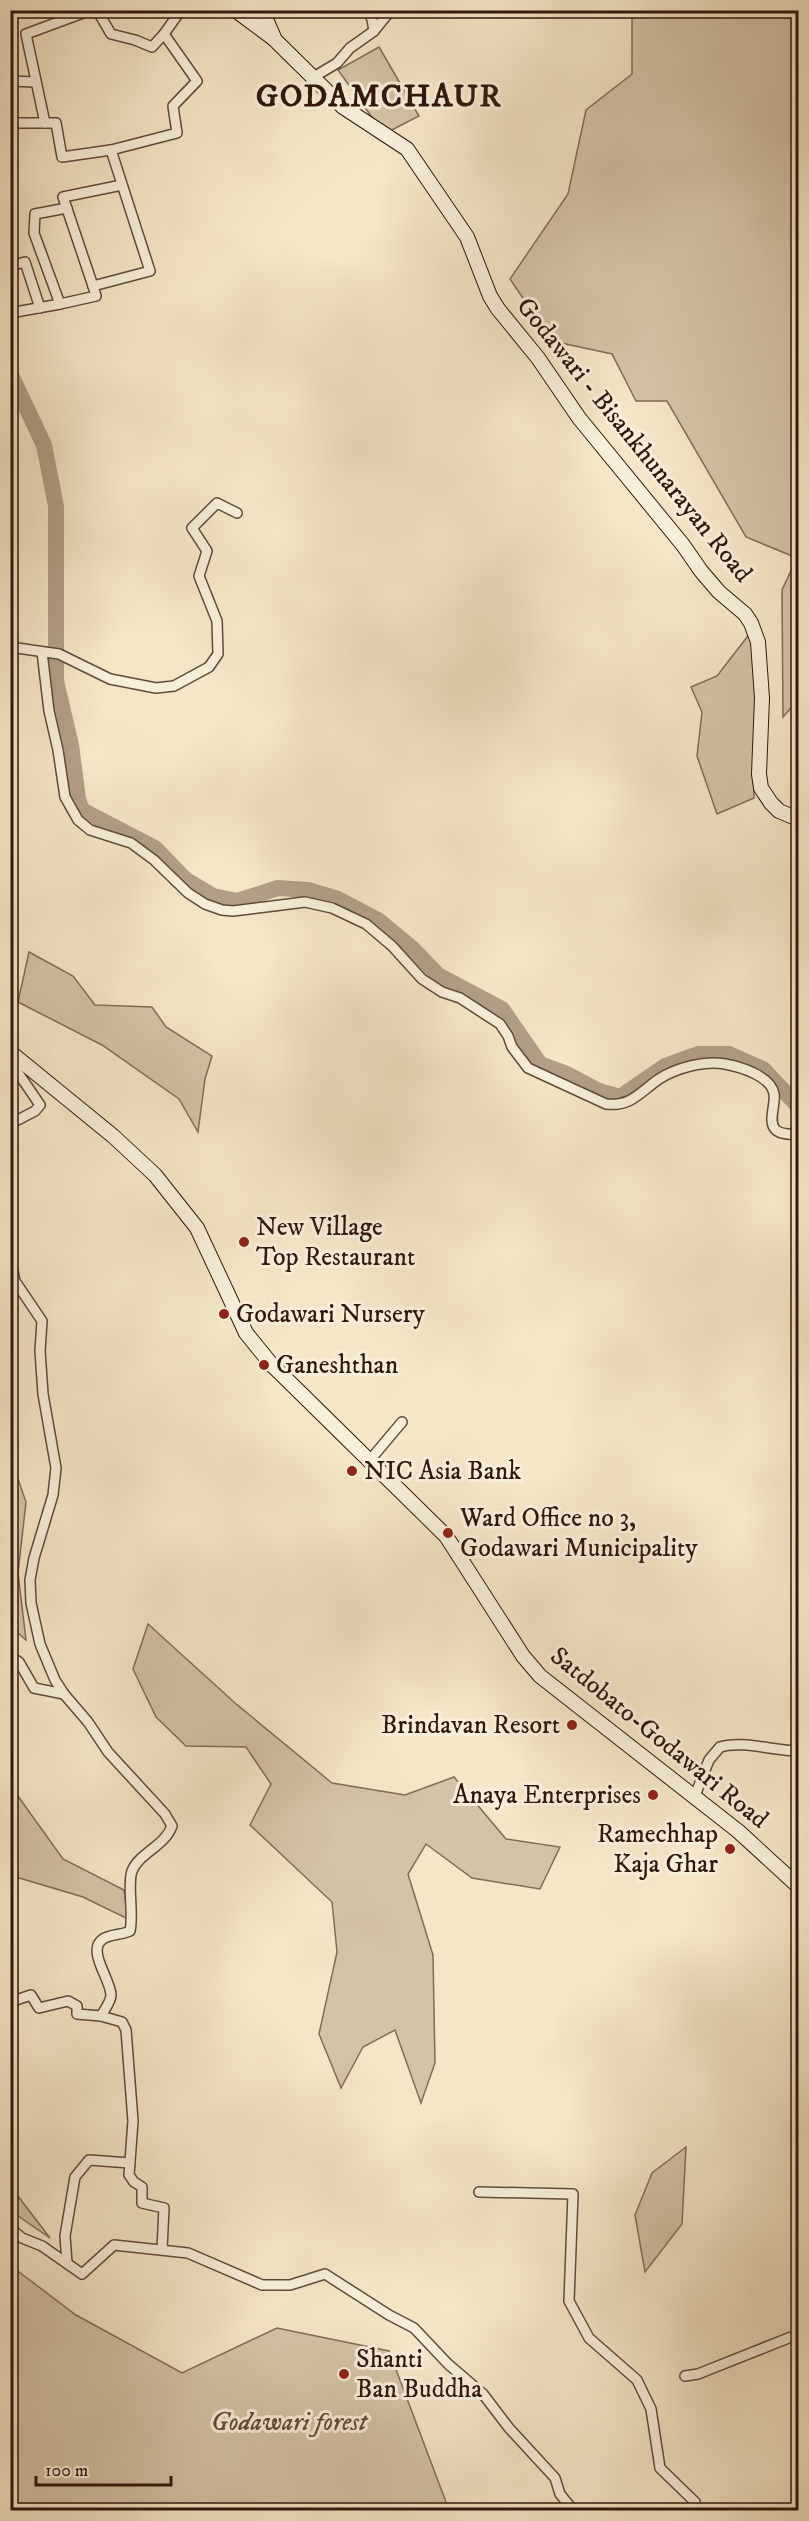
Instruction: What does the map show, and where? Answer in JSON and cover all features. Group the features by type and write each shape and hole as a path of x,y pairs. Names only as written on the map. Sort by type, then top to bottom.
{"street":[{"path":"45,123 26,34 91,10"},
{"path":"97,10 111,34 152,47 181,10"},
{"path":"235,10 275,40"},
{"name":"Godawari - Bisankhunarayan Road","path":"262,10 275,40 312,78 343,107 407,149 467,237 490,296 498,309 538,358 579,418 701,571 719,592 746,614 752,623 758,642 762,699 759,774 761,788 779,811 798,819"},
{"path":"367,10 372,19 374,31"},
{"path":"312,78 337,63 350,48 374,31 391,10"},
{"path":"10,123 56,123 62,157 111,150 177,133 173,106 197,81 164,34"},
{"path":"10,81 36,82"},
{"path":"93,286 150,271 111,150"},
{"path":"10,313 96,296 63,197 122,186"},
{"path":"60,304 34,233 35,214 67,208"},
{"path":"10,266 25,262 40,308"},
{"path":"10,647 59,654 110,679 156,688 174,686 209,667 218,654 217,621 199,576 207,551 192,528 217,503 237,513"},
{"path":"42,652 49,711 65,797 70,809 90,830 131,843 154,860 188,893 205,904 233,912 305,902 332,908 366,924 392,946 431,986 460,998 500,1024 521,1061 538,1073 606,1104 617,1105 628,1102 661,1077 695,1065 716,1063 749,1070 769,1084 775,1097 772,1120 775,1130 798,1135"},
{"name":"Satdobato-Godawari Road","path":"10,1052 113,1136 155,1175 197,1228 246,1333 272,1365 446,1536 523,1656 540,1676 738,1831 798,1886"},
{"path":"10,1061 40,1105 35,1112 10,1124"},
{"path":"10,1258 15,1281 42,1321 40,1351 43,1394 56,1468 53,1495 34,1558 30,1580 40,1644 55,1680 64,1694 88,1722 108,1752 165,1814 172,1826 169,1836 136,1864 132,1872 130,1931 104,1938 98,1944 97,1956 110,1988 111,1998 101,2016"},
{"path":"370,1460 402,1422"},
{"path":"10,1656 19,1662 34,1688 64,1694"},
{"path":"694,1798 709,1760 720,1747 733,1745 798,1751"},
{"path":"10,2002 32,1995 39,2008 68,2001 76,2006 77,2014 101,2016 122,2022 126,2030 133,2121 129,2175 142,2187 142,2203 164,2208 162,2249"},
{"path":"67,2263 65,2236 75,2177 89,2160 129,2163"},
{"path":"479,2192 573,2194 569,2301 588,2338 637,2380 651,2409 660,2468 694,2502 696,2511"},
{"path":"10,2228 22,2238 42,2246 82,2274 114,2245 188,2253 262,2285 290,2285 325,2274 389,2315 414,2328 448,2364 483,2394 509,2428 555,2478 560,2494 573,2511"},
{"path":"685,2376 698,2374 791,2337 798,2338"}],"green space":[{"path":"632,11 798,11 798,700 783,717 782,590 797,558 746,537 667,401 636,401 612,354 552,341 510,279 568,194 586,110 632,74"},
{"path":"379,47 419,116 384,134 338,70"},
{"path":"751,632 761,708 753,760 754,798 717,814 697,756 702,712 691,687 717,676"},
{"path":"29,952 73,976 95,1005 152,1007 166,1027 212,1056 205,1079 198,1132 179,1099 102,1045 18,1002"},
{"path":"10,1456 26,1502 18,1573 26,1640 11,1627"},
{"path":"148,1624 235,1703 332,1783 405,1795 454,1777 506,1839 560,1847 540,1889 472,1878 426,1844 408,1874 433,1955 435,2063 421,2103 395,2030 363,2047 341,2088 319,2034 337,1952 332,1902 250,1825 271,1784 246,1747 186,1746 156,1717 133,1669"},
{"path":"10,1785 63,1859 124,1890 128,1919 83,1897 16,1877 11,1872"},
{"path":"686,2147 682,2224 645,2272 635,2215 652,2173"},
{"path":"11,2187 50,2238 11,2211"},
{"name":"Godawari forest","path":"11,2266 76,2315 182,2373 277,2328 389,2351 449,2510 11,2510"}],"waterway":[{"path":"10,373 44,445 56,506 56,681 71,745 78,799 82,810 155,848 186,880 213,896 237,901 278,888 308,890 338,899 378,920 413,949 438,975 502,1009 540,1064 567,1074 599,1091 620,1097 665,1066 698,1054 729,1054 763,1069 798,1106"}],"place":[{"name":"New Village Top Restaurant","path":"244,1242"},
{"name":"Godawari Nursery","path":"224,1314"},
{"name":"Ganeshthan","path":"264,1365"},
{"name":"NIC Asia Bank","path":"352,1471"},
{"name":"Ward Office no 3, Godawari Municipality","path":"448,1533"},
{"name":"Brindavan Resort","path":"572,1725"},
{"name":"Anaya Enterprises","path":"653,1795"},
{"name":"Ramechhap Kaja Ghar","path":"730,1849"},
{"name":"Shanti Ban Buddha","path":"344,2374"}],"district":[{"name":"GODAMCHAUR","path":"379,97"}]}
